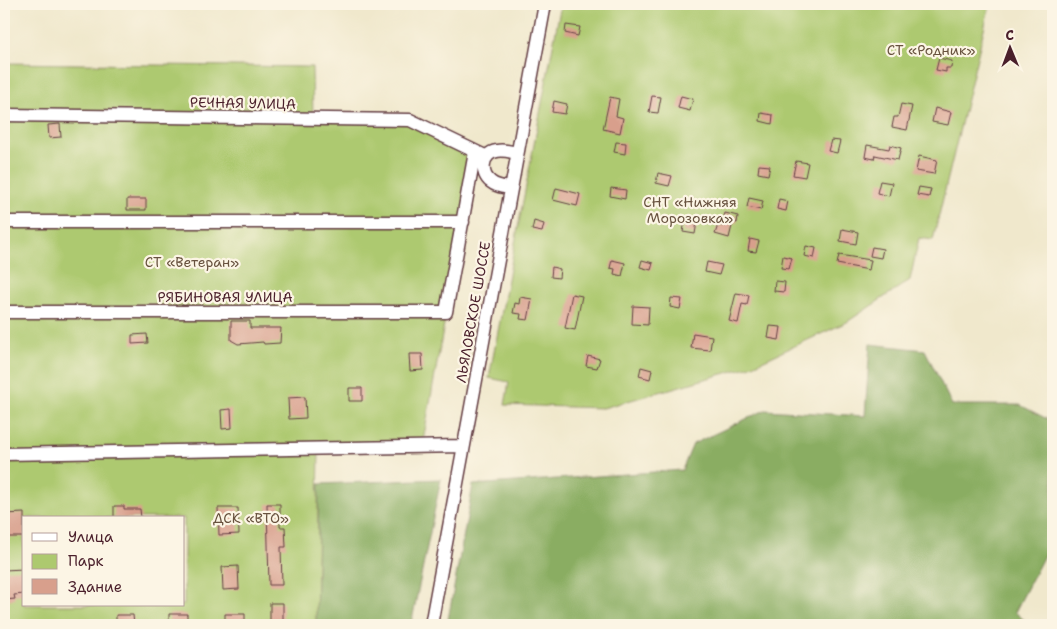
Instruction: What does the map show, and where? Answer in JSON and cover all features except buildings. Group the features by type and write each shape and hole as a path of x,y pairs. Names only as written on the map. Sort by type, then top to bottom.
{"street":[{"name":"ЛЬЯЛОВСКОЕ ШОССЕ","path":"430,625 545,4"},
{"name":"РЕЧНАЯ УЛИЦА","path":"4,116 410,120 481,154"},
{"path":"481,154 498,150 517,153"},
{"path":"481,154 488,180 498,186 511,188"},
{"path":"4,222 462,222 481,154"},
{"name":"РЯБИНОВАЯ УЛИЦА","path":"4,312 446,312 462,222"},
{"path":"4,454 464,446"}],"green space":[{"name":"СНТ «Нижняя Морозовка»","path":"561,4 990,4 933,240 919,238 910,280 847,322 751,366 603,408 505,405 509,382 489,378"},
{"name":"СТ «Ветеран»","path":"4,63 312,67 313,119 410,120 475,152 422,447 319,449 316,625 4,625"},
{"path":"870,344 925,350 952,405 1020,405 1053,422 1053,538 1015,612 1030,625 447,625 473,485 682,470 693,444 765,410 865,416"},
{"path":"441,479 411,625 316,625 319,484"}],"park label":[{"name":"СТ «Родник»","path":"931,50"},
{"name":"ДСК «ВТО»","path":"251,518"}]}
